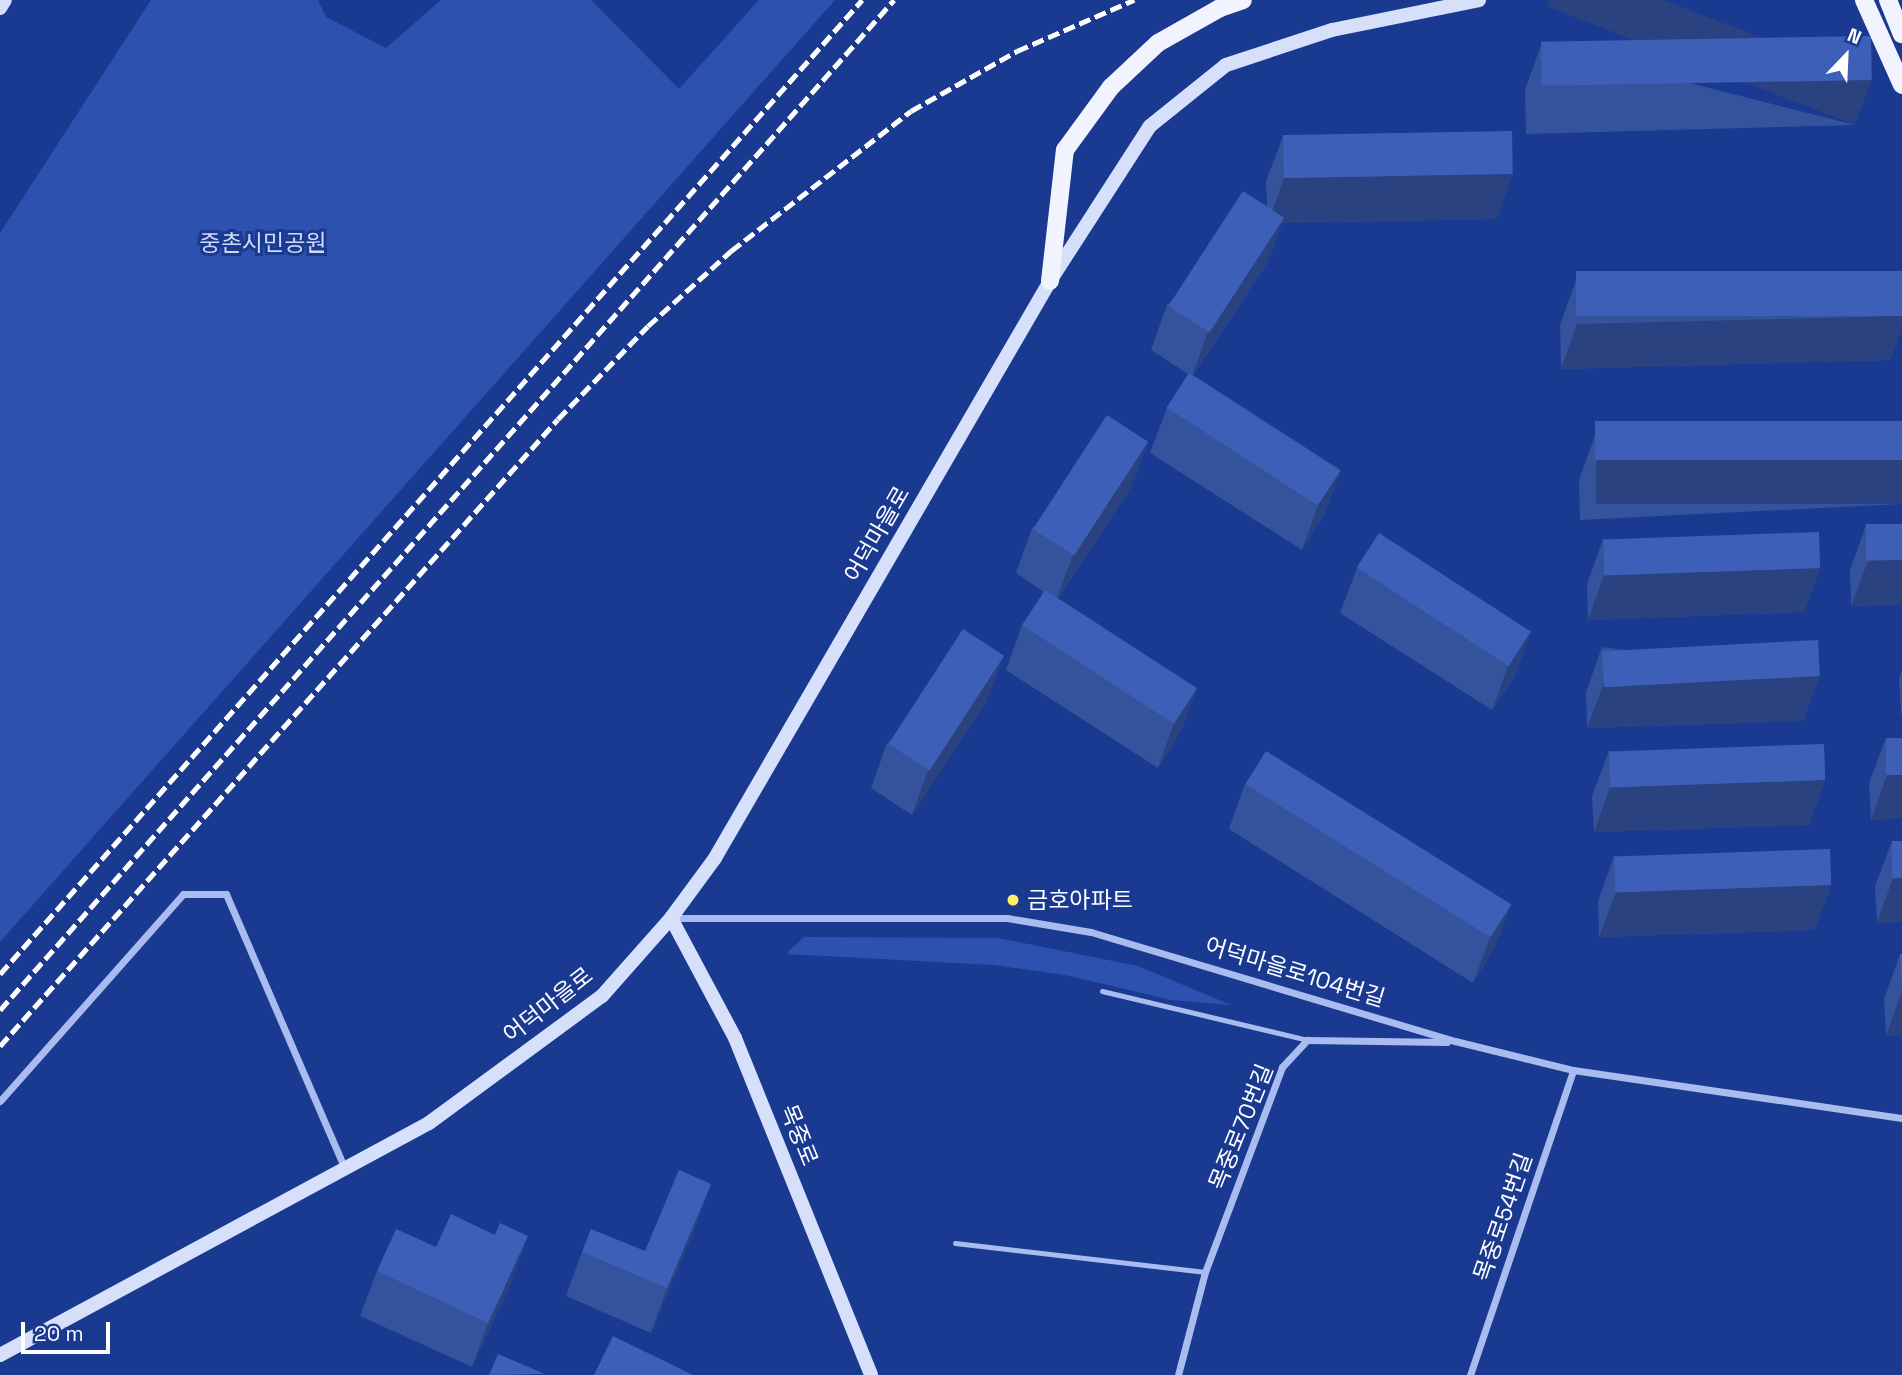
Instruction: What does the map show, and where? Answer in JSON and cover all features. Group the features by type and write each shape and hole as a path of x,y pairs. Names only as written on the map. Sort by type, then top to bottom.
{"main road":[{"path":"0,8 5,0"},
{"path":"1050,281 1065,150 1111,87 1158,43 1220,8 1243,0"},
{"name":"어덕마을로","path":"0,1355 344,1167 429,1124 602,996 671,918 715,858 1050,281 1150,126 1226,65 1332,30 1479,0"},
{"path":"1864,0 1902,85"},
{"path":"1888,0 1902,34"},
{"name":"목중로","path":"671,918 735,1038 871,1375"}],"street":[{"path":"0,1101 183,894 226,894 344,1167"},
{"name":"어덕마을로104번길","path":"671,918 1007,918 1091,932 1455,1041 1573,1070 1902,1118"},
{"path":"1307,1040 1378,1044 1455,1041"},
{"name":"목중로70번길","path":"1178,1375 1205,1272 1282,1067 1307,1040"},
{"name":"목중로54번길","path":"1470,1375 1573,1070"}],"lane":[{"path":"1102,991 1307,1040"},
{"path":"955,1243 1205,1272"}],"green space":[{"name":"중촌시민공원","path":"151,0 318,0 326,17 386,48 441,0 591,0 679,89 759,0 835,0 0,942 0,233"},
{"path":"804,937 998,938 1138,966 1231,1005 1171,1000 1065,975 994,965 786,954"}],"building":[{"path":"1871,36 1872,80 1542,86 1541,42"},
{"path":"1512,131 1513,174 1284,178 1283,135"},
{"path":"1243,191 1284,218 1209,333 1168,306"},
{"path":"1576,271 1902,271 1902,316 1576,316"},
{"path":"1189,373 1340,471 1318,505 1167,407"},
{"path":"1107,415 1148,442 1074,556 1033,529"},
{"path":"1595,421 1902,421 1902,460 1595,460"},
{"path":"1866,524 1902,524 1902,560 1866,560"},
{"path":"1819,532 1820,568 1604,576 1603,540"},
{"path":"1379,533 1531,632 1508,666 1357,567"},
{"path":"1045,590 1197,689 1174,724 1022,625"},
{"path":"963,629 1004,656 929,771 888,744"},
{"path":"1818,640 1820,676 1604,687 1602,651"},
{"path":"1886,738 1902,738 1902,775 1886,775"},
{"path":"1824,744 1825,780 1610,787 1609,752"},
{"path":"1266,751 1511,904 1490,937 1245,784"},
{"path":"1892,841 1902,841 1902,878 1892,878"},
{"path":"1830,849 1831,885 1615,893 1614,857"},
{"path":"1900,954 1902,954 1902,991"},
{"path":"679,1170 711,1184 667,1288 582,1252 591,1229 645,1251"},
{"path":"451,1214 495,1235 500,1223 528,1236 488,1323 377,1271 396,1229 436,1247"},
{"path":"613,1336 693,1375 594,1375"},
{"path":"498,1354 545,1374 489,1375"}],"railway":[{"path":"0,974 862,0"},
{"path":"0,1010 894,0"},
{"path":"0,1046 558,419 648,326 731,251 911,111 1017,51 1134,0"}],"place":[{"name":"금호아파트","path":"1013,900"}]}
